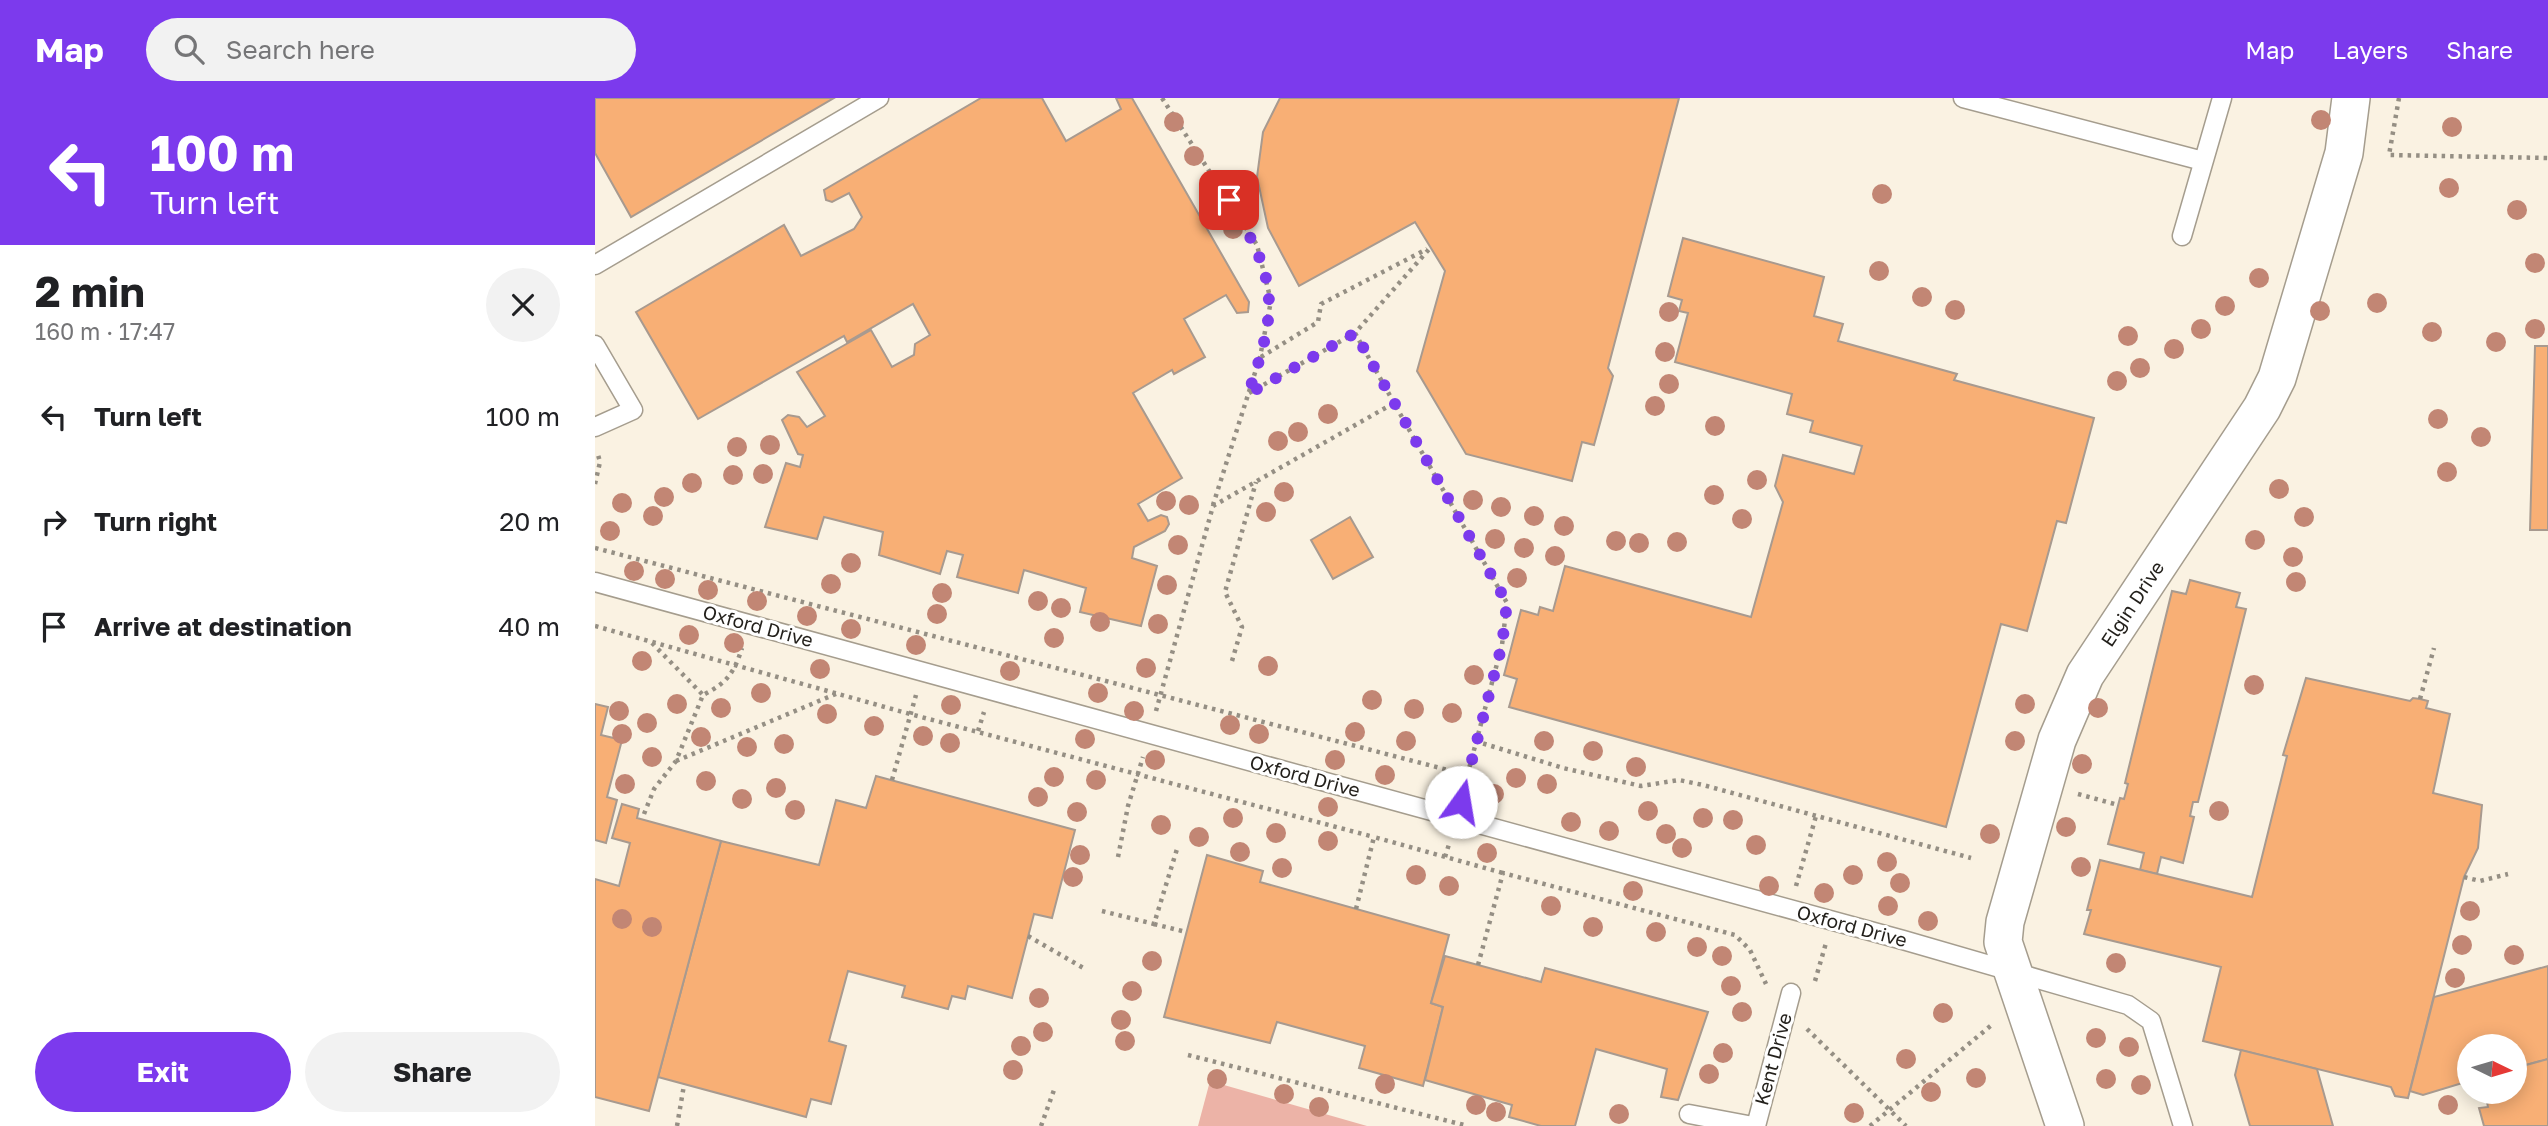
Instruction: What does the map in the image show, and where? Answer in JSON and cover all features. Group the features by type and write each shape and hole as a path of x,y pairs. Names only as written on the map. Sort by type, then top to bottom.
{"street":[{"name":"Elgin Drive","path":"2065,1126 2015,971 2003,942 2004,922 2057,740 2084,675 2262,408 2277,378 2344,153 2351,98"}],"lane":[{"path":"595,265 879,98"},
{"path":"1962,98 2203,161"},
{"path":"2182,236 2222,98"},
{"path":"595,345 633,410 595,428"},
{"name":"Oxford Drive","path":"595,582 2015,971 2128,1005 2151,1021 2183,1126"},
{"name":"Kent Drive","path":"1754,1126 1791,993"},
{"path":"1689,1114 1754,1126"}],"path":[{"path":"1118,858 1137,775 1213,506 1260,358 1271,301 1257,245 1162,98"},
{"path":"2399,98 2389,155 2548,158"},
{"path":"1248,394 1355,333 1431,247 1321,304 1318,322 1260,358"},
{"path":"1355,333 1507,603 1502,645 1461,802"},
{"path":"1213,506 1394,403"},
{"path":"595,446 600,462 595,484"},
{"path":"1232,661 1242,627 1225,592 1256,481"},
{"path":"595,548 1467,775"},
{"path":"644,814 654,789 675,761 703,695 723,685 737,664 748,623"},
{"path":"595,626 910,714 1735,934 1751,950 1763,972 1770,996"},
{"path":"652,642 703,695"},
{"path":"2420,699 2434,648"},
{"path":"892,780 923,671"},
{"path":"675,761 838,693"},
{"path":"1475,741 1563,768 1641,786 1679,780 1971,858"},
{"path":"1792,899 1816,816"},
{"path":"1356,909 1374,837"},
{"path":"1154,924 1177,849"},
{"path":"1478,965 1503,873"},
{"path":"2464,877 2480,881 2508,874"},
{"path":"1103,911 1186,932"},
{"path":"1028,936 1085,969"},
{"path":"1763,972 1771,971"},
{"path":"1870,1126 1998,1019"},
{"path":"1802,1025 1906,1126"},
{"path":"1188,1055 1468,1126"},
{"path":"677,1126 684,1085"},
{"path":"1041,1126 1054,1090"}],"shaded area":[{"path":"1210,1081 1367,1126 1198,1126"}],"building":[{"path":"595,98 834,98 631,217 595,153"},
{"path":"981,98 1042,98 1066,141 1121,109 1116,98 1132,98 1249,302 1248,312 1237,313 1226,295 1184,319 1205,357 1174,374 1172,370 1133,393 1182,478 1138,504 1148,521 1161,515 1167,517 1169,524 1165,531 1134,547 1132,558 1157,566 1141,626 1080,612 1086,588 1024,570 1018,593 957,577 963,555 947,551 940,574 879,555 883,532 824,517 817,539 765,527 786,463 800,467 803,455 798,454 782,420 788,415 799,417 807,427 825,416 797,372 871,330 892,367 914,355 915,344 930,335 913,304 847,342 844,336 698,419 636,312 784,225 801,256 854,229 862,217 849,193 832,202 826,200 824,190"},
{"path":"1280,98 1679,98 1608,368 1613,376 1594,445 1582,442 1572,481 1466,454 1417,371 1445,271 1415,222 1299,286 1268,228 1257,177 1263,132"},
{"path":"1683,238 1824,277 1814,316 1843,324 1838,341 1957,374 1954,380 2094,418 2066,523 2057,521 2027,631 2001,624 1946,827 1509,707 1517,679 1504,675 1521,610 1538,615 1540,607 1553,611 1565,566 1751,617 1783,502 1775,486 1783,455 1854,474 1862,446 1810,432 1813,421 1787,414 1792,394 1675,362 1688,313 1679,311 1682,300 1668,296"},
{"path":"2535,346 2548,346 2548,530 2530,530"},
{"path":"1350,517 1373,557 1333,579 1311,540"},
{"path":"2190,580 2240,593 2236,607 2246,609 2198,802 2193,802 2190,816 2194,817 2183,863 2161,857 2157,874 2140,870 2144,853 2108,844 2120,798 2124,799 2128,784 2125,783 2172,591 2186,594"},
{"path":"2306,678 2410,701 2413,698 2428,701 2426,708 2450,714 2433,793 2482,805 2478,848 2464,877 2408,1098 2395,1096 2391,1087 2203,1041 2221,967 2084,934 2091,910 2087,910 2100,860 2252,897 2287,756 2283,755"},
{"path":"595,704 608,707 601,735 622,740 607,797 617,800 606,843 595,840"},
{"path":"876,776 1075,830 1052,918 1034,914 1012,998 968,986 965,999 952,996 948,1009 902,997 905,986 848,971 829,1041 846,1046 831,1104 811,1099 806,1117 658,1077 721,841 819,865 836,800 866,808"},
{"path":"622,804 639,809 637,818 721,841 649,1111 595,1097 595,879 619,886 630,843 612,838"},
{"path":"1207,855 1263,871 1260,882 1449,935 1431,1003 1443,1007 1423,1086 1359,1068 1365,1046 1277,1022 1270,1043 1164,1017"},
{"path":"1445,956 1541,982 1545,968 1708,1012 1678,1100 1661,1097 1667,1069 1596,1049 1575,1126 1541,1126 1509,1117 1512,1105 1425,1080 1443,1007 1431,1003"},
{"path":"2548,966 2548,1059 2527,1065 2527,1034 2457,1034 2457,1085 2423,1095 2410,1091 2434,997"},
{"path":"2241,1050 2317,1069 2333,1126 2250,1126 2235,1075"},
{"path":"2548,1059 2548,1126 2484,1126 2479,1108 2488,1107 2487,1104 2527,1104 2527,1065"}],"route":[{"path":"1229,200 1257,245 1271,301 1260,358 1248,394 1355,333 1507,603 1503,617 1502,645 1461,802"}]}
